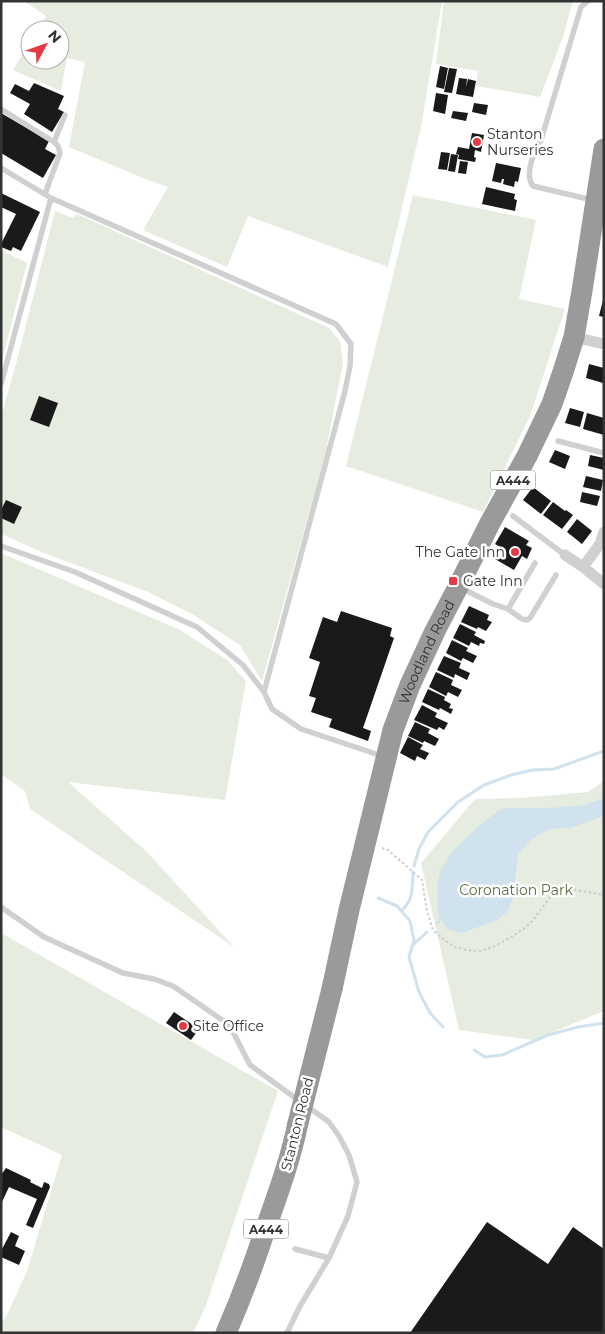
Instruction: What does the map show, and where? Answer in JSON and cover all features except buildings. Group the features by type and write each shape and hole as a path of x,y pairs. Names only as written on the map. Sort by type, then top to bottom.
{"highway":[{"name":"Woodland Road","path":"349,910 393,730 410,684 435,631 552,404 574,337 604,148"},
{"name":"Stanton Road","path":"226,1333 248,1281 280,1191 292,1150 332,989 349,910"}],"street":[{"path":"574,337 604,344"},
{"path":"583,568 600,544 604,532"},
{"path":"565,555 604,584"}],"lane":[{"path":"588,1 581,7 541,140 534,152 530,181 533,186 595,200"},
{"path":"1,109 58,146 60,153 45,194"},
{"path":"54,142 65,115"},
{"path":"1,168 51,198 336,324 351,344 346,391 264,692"},
{"path":"1,384 51,198"},
{"path":"558,441 604,453"},
{"path":"513,516 565,555"},
{"path":"1,546 75,572 197,627 243,665 264,692 272,709 302,729 386,757"},
{"path":"508,609 535,563"},
{"path":"458,587 508,609 527,620 556,575"},
{"path":"1,907 44,937 117,971 154,979 173,986 225,1022 231,1028 250,1065 329,1122 339,1136 349,1155 357,1182 348,1216 329,1258 300,1306 287,1333"},
{"path":"295,1249 329,1258"}],"path":[{"path":"365,843 388,850 422,880 427,911 433,930 455,947 466,950 482,951 513,936 534,919 555,890 565,888 604,895"}],"green space":[{"path":"24,1 442,1 421,127 388,267 248,216 227,267 143,230 168,187 69,147 85,62 70,59 70,20 44,20 46,16"},
{"path":"444,1 573,1 563,37 540,97 476,86 478,71 436,64"},
{"path":"20,58 20,70 65,70 61,91 13,70"},
{"path":"413,195 536,220 519,299 565,309 530,416 483,512 346,466"},
{"path":"55,211 73,218 77,214 329,328 340,341 343,363 325,455 262,681 240,645 192,614 148,592 44,553 1,534 1,417"},
{"path":"1,250 27,263 1,364"},
{"path":"1,553 178,629 226,659 246,681 225,800 68,782 147,852 234,947 30,809 25,791 1,774"},
{"name":"Coronation Park","path":"604,781 604,1011 533,1040 459,1030 421,863 475,799 522,798 588,792"},
{"path":"1,933 278,1091 206,1305 193,1333 1,1333 1,1323 7,1315 27,1271 62,1155 1,1127"}],"water":[{"path":"604,798 604,816 570,828 549,829 532,839 518,854 513,898 508,911 497,920 462,933 447,929 438,913 437,885 440,871 452,852 478,827 499,810 507,808 551,808 584,805"}],"waterway":[{"path":"414,866 419,849 428,832 458,802 484,785 511,775 533,770 554,769 604,751"},
{"path":"401,911 410,898 413,872"},
{"path":"378,898 397,906 410,921 414,940 409,957 419,992 430,1013 443,1027"},
{"path":"437,923 441,919"},
{"path":"413,945 427,932"},
{"path":"474,1050 485,1057 502,1055 548,1035 578,1027 604,1023"}],"place":[{"name":"Stanton Nurseries","path":"477,142"},
{"name":"The Gate Inn","path":"515,552"},
{"name":"Gate Inn","path":"453,581"},
{"name":"Site Office","path":"183,1026"}]}
